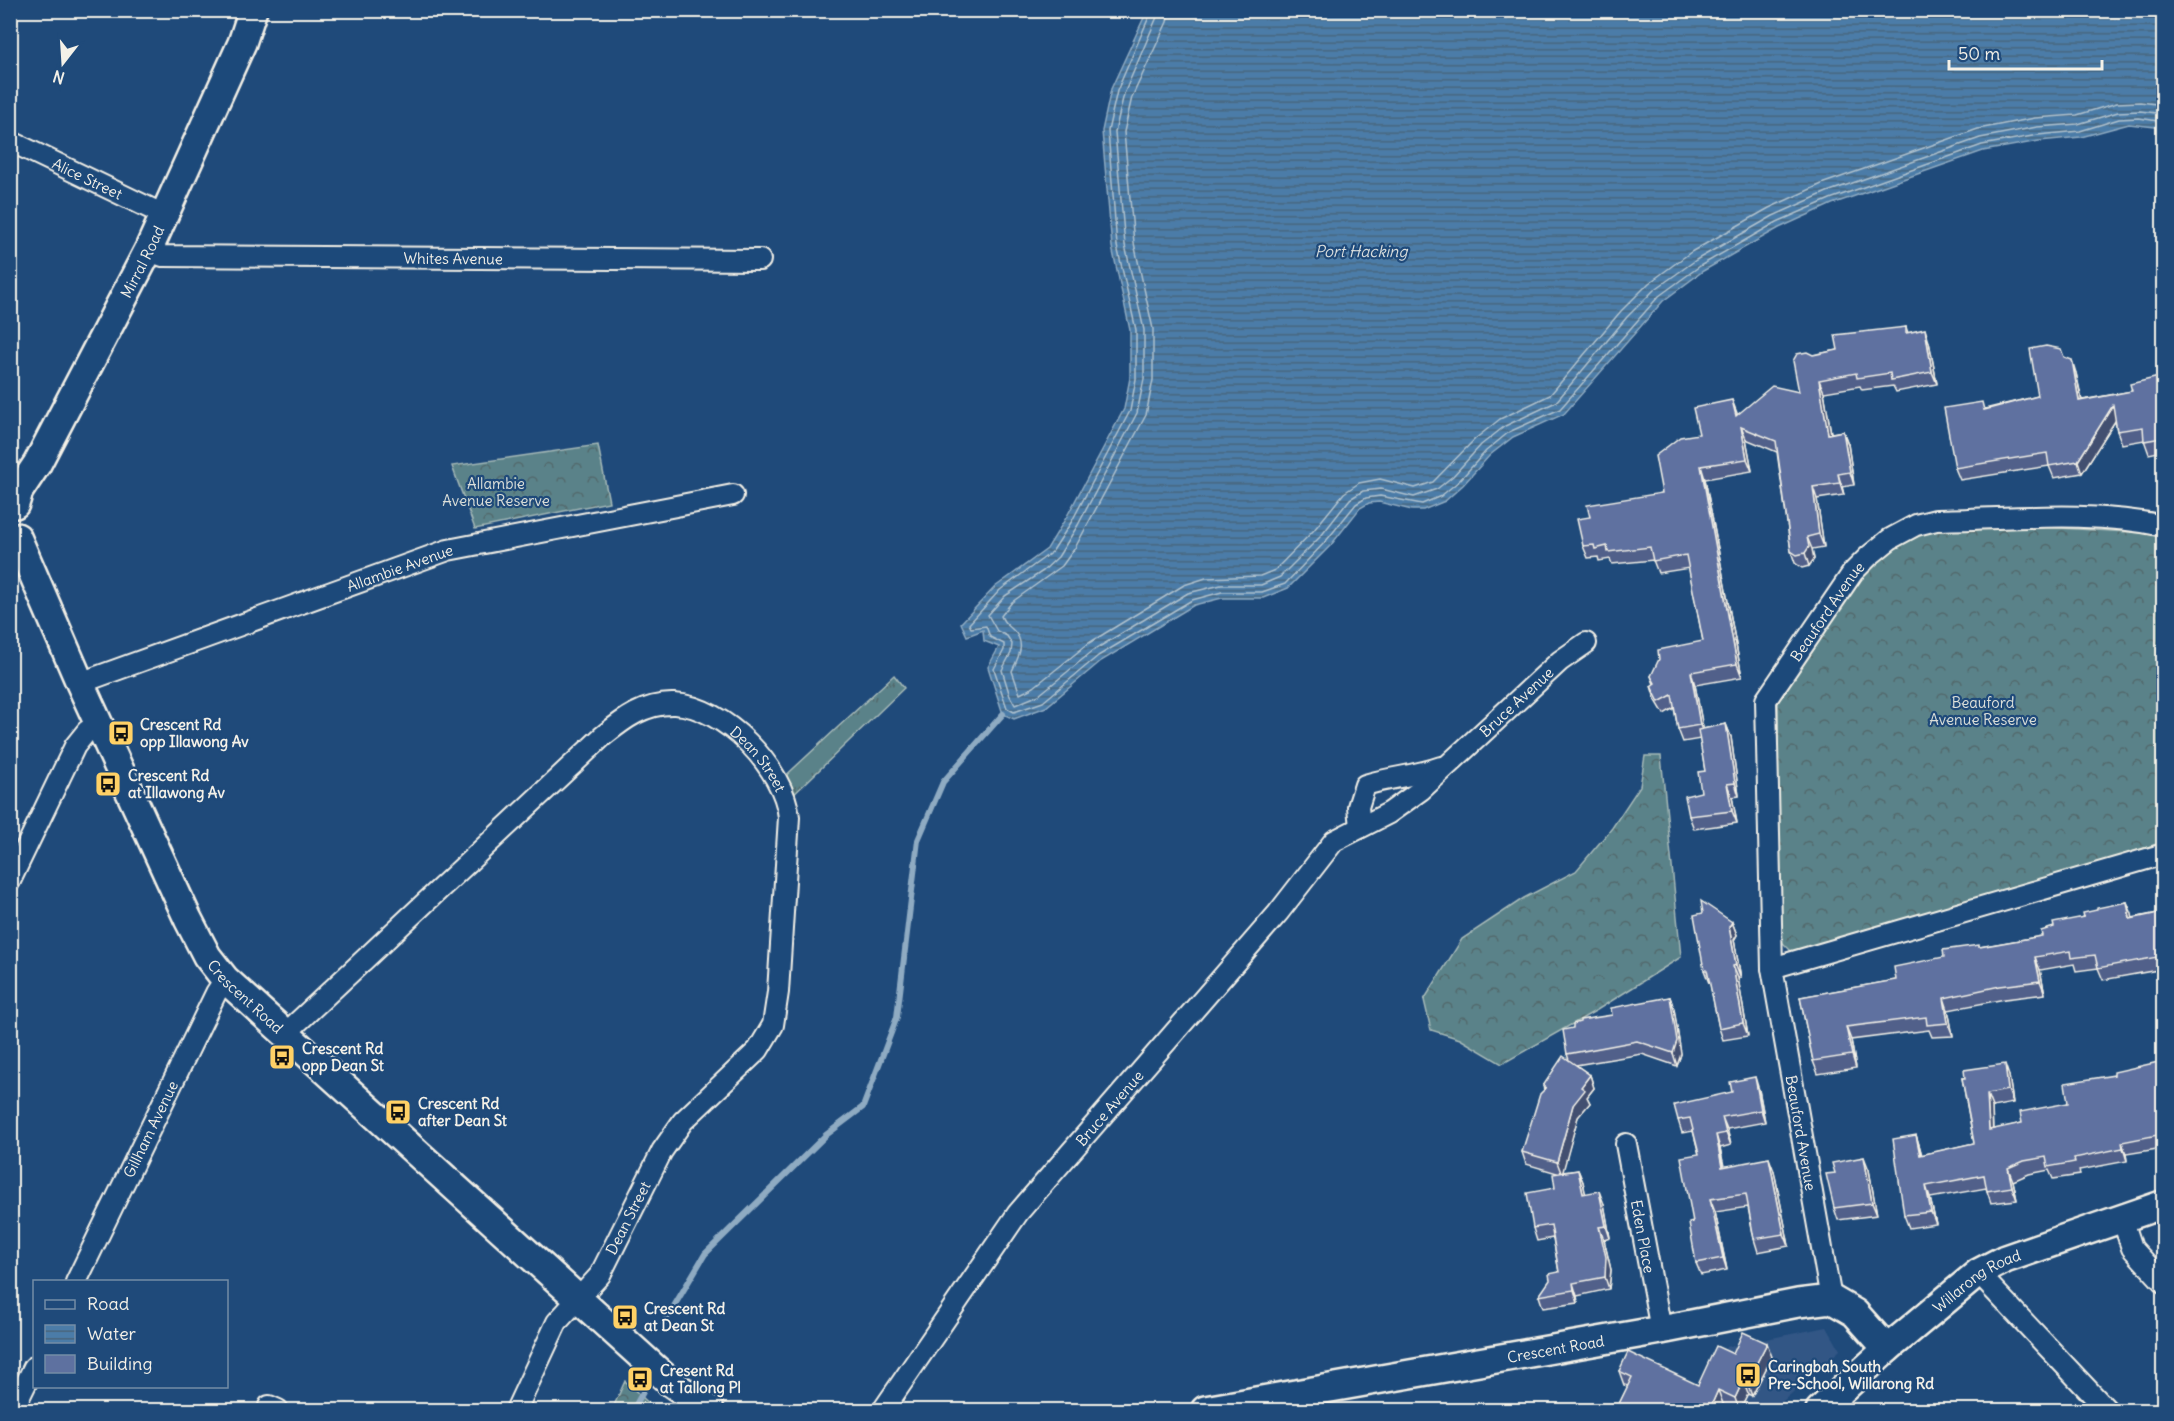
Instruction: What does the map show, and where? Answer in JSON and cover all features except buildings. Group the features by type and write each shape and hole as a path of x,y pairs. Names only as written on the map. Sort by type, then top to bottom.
{"street":[{"name":"Mirral Road","path":"13,503 37,464 148,251 242,43 253,10"},
{"name":"Alice Street","path":"10,141 164,215"},
{"name":"Whites Avenue","path":"148,251 163,256 760,260"},
{"name":"Allambie Avenue","path":"80,683 448,550 733,495"},
{"path":"13,503 20,508 26,520 22,533 14,539"},
{"name":"Beauford Avenue","path":"1831,1299 1772,968 1766,700 1853,572 1890,539 1916,525 1936,520 2067,517 2144,522 2163,526"},
{"name":"Crescent Road","path":"14,539 188,919 207,956 225,979 670,1382 710,1410"},
{"name":"Bruce Avenue","path":"884,1410 1018,1213 1270,922 1334,841 1359,826 1389,813 1421,790 1560,661 1586,643"},
{"name":"Dean Street","path":"285,1034 603,736 629,716 652,706 673,704 691,707 713,716 734,730 764,759 788,801 789,817 778,992 773,1025 758,1050 683,1121 662,1151 600,1275 557,1322 516,1410"},
{"path":"10,881 75,746 87,731 99,724"},
{"name":"Bruce Avenue","path":"1359,826 1358,807 1365,785 1386,778 1418,775 1449,764"},
{"path":"1772,968 2163,854"},
{"name":"Gillham Avenue","path":"76,1280 216,993 225,979"},
{"name":"Eden Place","path":"1626,1144 1661,1330"},
{"name":"Willarong Road","path":"1820,1410 1887,1348 1977,1273 2005,1259 2163,1204"},
{"path":"2122,1218 2132,1248 2163,1283"},
{"path":"1977,1273 2108,1410"},
{"path":"1831,1299 1855,1313 1887,1348"},
{"name":"Crescent Road","path":"1205,1410 1661,1330 1798,1303 1831,1299"},
{"path":"14,1410 33,1369"}],"shaded area":[{"path":"1827,1327 1840,1350 1773,1410 1734,1410 1702,1396 1726,1347"}],"green space":[{"name":"Allambie Avenue Reserve","path":"598,445 609,502 475,529 452,466"},
{"name":"Beauford Avenue Reserve","path":"1954,522 2163,534 2163,842 1947,912 1796,956 1779,939 1778,693 1856,580 1896,545"},
{"path":"894,675 904,688 787,801 779,782"},
{"path":"1645,756 1661,756 1681,957 1597,1010 1502,1064 1460,1039 1431,1030 1424,1000 1462,939 1524,898 1576,871 1612,828 1640,786"},
{"path":"625,1381 656,1410 612,1410"}],"water":[{"name":"Port Hacking","path":"1147,11 2163,11 2163,128 2129,124 2081,137 2039,141 1983,151 1832,204 1779,228 1703,271 1663,301 1564,414 1513,437 1490,455 1445,501 1423,510 1412,510 1379,502 1369,503 1360,508 1331,545 1288,588 1263,598 1222,598 1194,605 1101,661 1046,707 1014,719 1003,714 988,667 999,647 984,641 983,630 967,636 961,623 995,587 1047,549 1124,409 1130,378 1130,330 1112,247 1102,131 1111,89"}],"waterway":[{"path":"664,1323 705,1254 826,1135 863,1107 897,1017 918,840 943,782 1003,714"},
{"path":"633,1410 643,1392"}],"place":[{"name":"Crescent Rd opp Illawong Av","path":"121,733"},
{"name":"Crescent Rd at Illawong Av","path":"108,784"},
{"name":"Crescent Rd opp Dean St","path":"282,1057"},
{"name":"Crescent Rd after Dean St","path":"398,1112"},
{"name":"Crescent Rd at Dean St","path":"625,1317"},
{"name":"Caringbah South Pre-School, Willarong Rd","path":"1748,1375"},
{"name":"Cresent Rd at Tallong Pl","path":"640,1379"}]}
